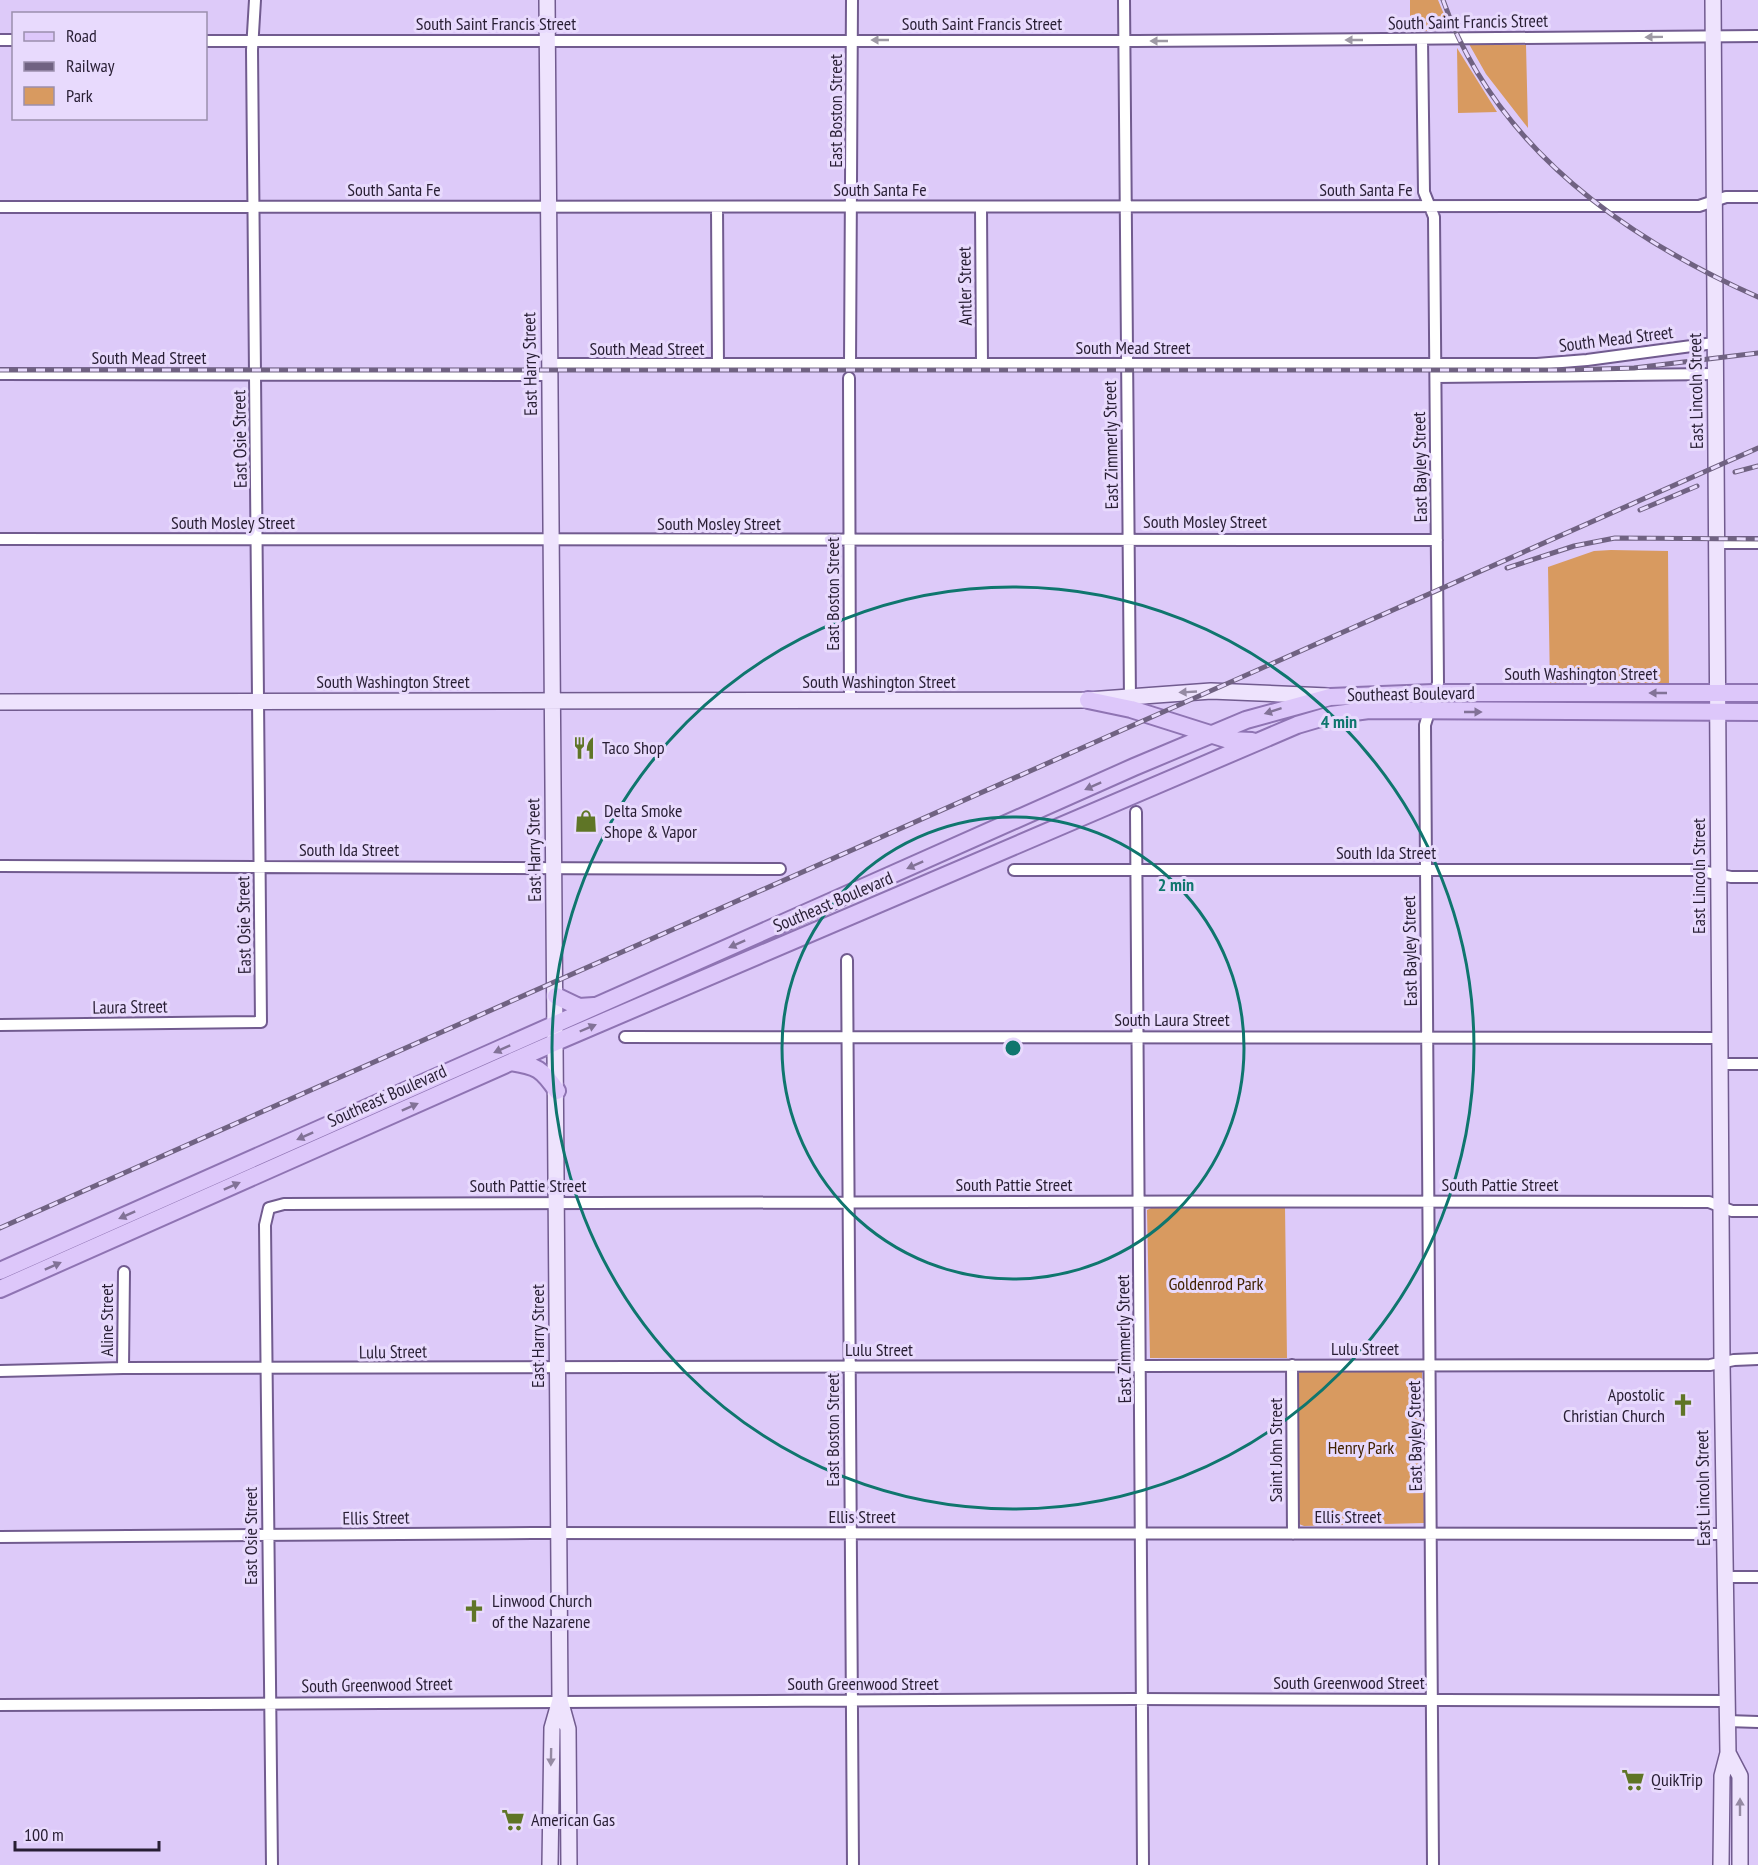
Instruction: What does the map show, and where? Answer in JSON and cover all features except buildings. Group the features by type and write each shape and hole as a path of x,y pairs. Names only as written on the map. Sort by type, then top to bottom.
{"main road":[{"name":"South Washington Street","path":"1330,696 1433,693 1758,693"},
{"name":"Southeast Boulevard","path":"0,1289 511,1062 601,1005 1209,735 1283,708 1330,696"},
{"path":"1088,700 1130,703 1209,735 1241,741 1260,740"},
{"name":"Southeast Boulevard","path":"0,1271 556,1033 1297,725 1331,715 1370,711 1717,712"},
{"path":"1717,712 1758,712"},
{"path":"556,996 579,1007 601,1005"},
{"path":"511,1062 528,1064 542,1071 557,1091"}],"street":[{"name":"East Osie Street","path":"255,0 252,41 261,1022"},
{"name":"East Harry Street","path":"547,0 560,1700 568,1729 569,1865"},
{"name":"East Boston Street","path":"850,365 850,207 853,196 852,0"},
{"name":"East Zimmerly Street","path":"1124,0 1130,703"},
{"name":"East Lincoln Street","path":"1713,0 1720,1206 1728,1753 1722,1776 1721,1865"},
{"name":"South Saint Francis Street","path":"207,41 1124,41 1758,36"},
{"name":"East Bayley Street","path":"1422,40 1424,192 1434,217 1438,683 1433,693 1425,726 1433,1865"},
{"name":"South Santa Fe","path":"0,207 1700,206 1726,196 1758,196"},
{"path":"717,207 718,365"},
{"name":"Antler Street","path":"981,207 982,365"},
{"name":"South Mead Street","path":"0,374 255,375 718,365 1559,363 1714,343"},
{"name":"South Mead Street","path":"1436,377 1716,374"},
{"name":"East Boston Street","path":"849,378 850,702"},
{"name":"South Mosley Street","path":"0,539 1437,540"},
{"path":"1717,543 1758,543"},
{"name":"South Washington Street","path":"1130,703 1211,691 1330,696"},
{"name":"South Washington Street","path":"0,702 1088,700"},
{"name":"East Zimmerly Street","path":"1136,812 1143,1865"},
{"name":"South Ida Street","path":"0,866 553,868 699,871 780,869"},
{"name":"South Ida Street","path":"1014,870 1697,870 1731,877 1758,877"},
{"name":"East Boston Street","path":"847,960 853,1865"},
{"name":"Laura Street","path":"0,1025 261,1022"},
{"name":"South Laura Street","path":"625,1037 846,1035 1719,1038"},
{"path":"1719,1064 1758,1064"},
{"name":"South Pattie Street","path":"269,1208 284,1204 557,1202 1429,1201 1709,1202 1732,1211 1758,1211"},
{"name":"East Osie Street","path":"269,1208 265,1225 272,1865"},
{"name":"Aline Street","path":"123,1368 124,1272"},
{"name":"Lulu Street","path":"0,1371 123,1368 1710,1365 1758,1359"},
{"name":"Saint John Street","path":"1292,1365 1293,1534"},
{"name":"Ellis Street","path":"0,1538 559,1533 1724,1534"},
{"path":"1724,1577 1758,1577"},
{"name":"East Harry Street","path":"550,1865 552,1728 560,1700"},
{"name":"South Greenwood Street","path":"0,1705 560,1700 1727,1701"},
{"path":"1727,1721 1758,1722"},
{"name":"East Lincoln Street","path":"1728,1753 1740,1776 1740,1865"}],"green space":[{"path":"1410,0 1438,0 1451,31 1410,31"},
{"path":"1469,44 1526,45 1528,128 1486,74"},
{"path":"1457,48 1497,112 1458,113"},
{"path":"1594,551 1668,551 1669,687 1550,687 1548,567"},
{"name":"Goldenrod Park","path":"1285,1207 1287,1358 1150,1358 1147,1210 1151,1208"},
{"name":"Henry Park","path":"1299,1372 1422,1372 1424,1523 1304,1526 1299,1524 1297,1378"}],"railway":[{"path":"1443,0 1466,52 1495,99 1529,142 1569,180 1612,215 1659,246 1758,297"},
{"path":"0,370 1566,370 1634,368 1758,353"},
{"path":"0,1228 1758,448"},
{"path":"1735,472 1758,466"},
{"path":"1640,510 1697,486"},
{"path":"1507,568 1574,546 1615,538 1758,539"}],"place":[{"name":"Taco Shop","path":"584,748"},
{"name":"Delta Smoke Shope & Vapor","path":"586,821"},
{"name":"Apostolic Christian Church","path":"1683,1405"},
{"name":"Linwood Church of the Nazarene","path":"474,1611"},
{"name":"QuikTrip","path":"1633,1780"},
{"name":"American Gas","path":"513,1820"}]}
